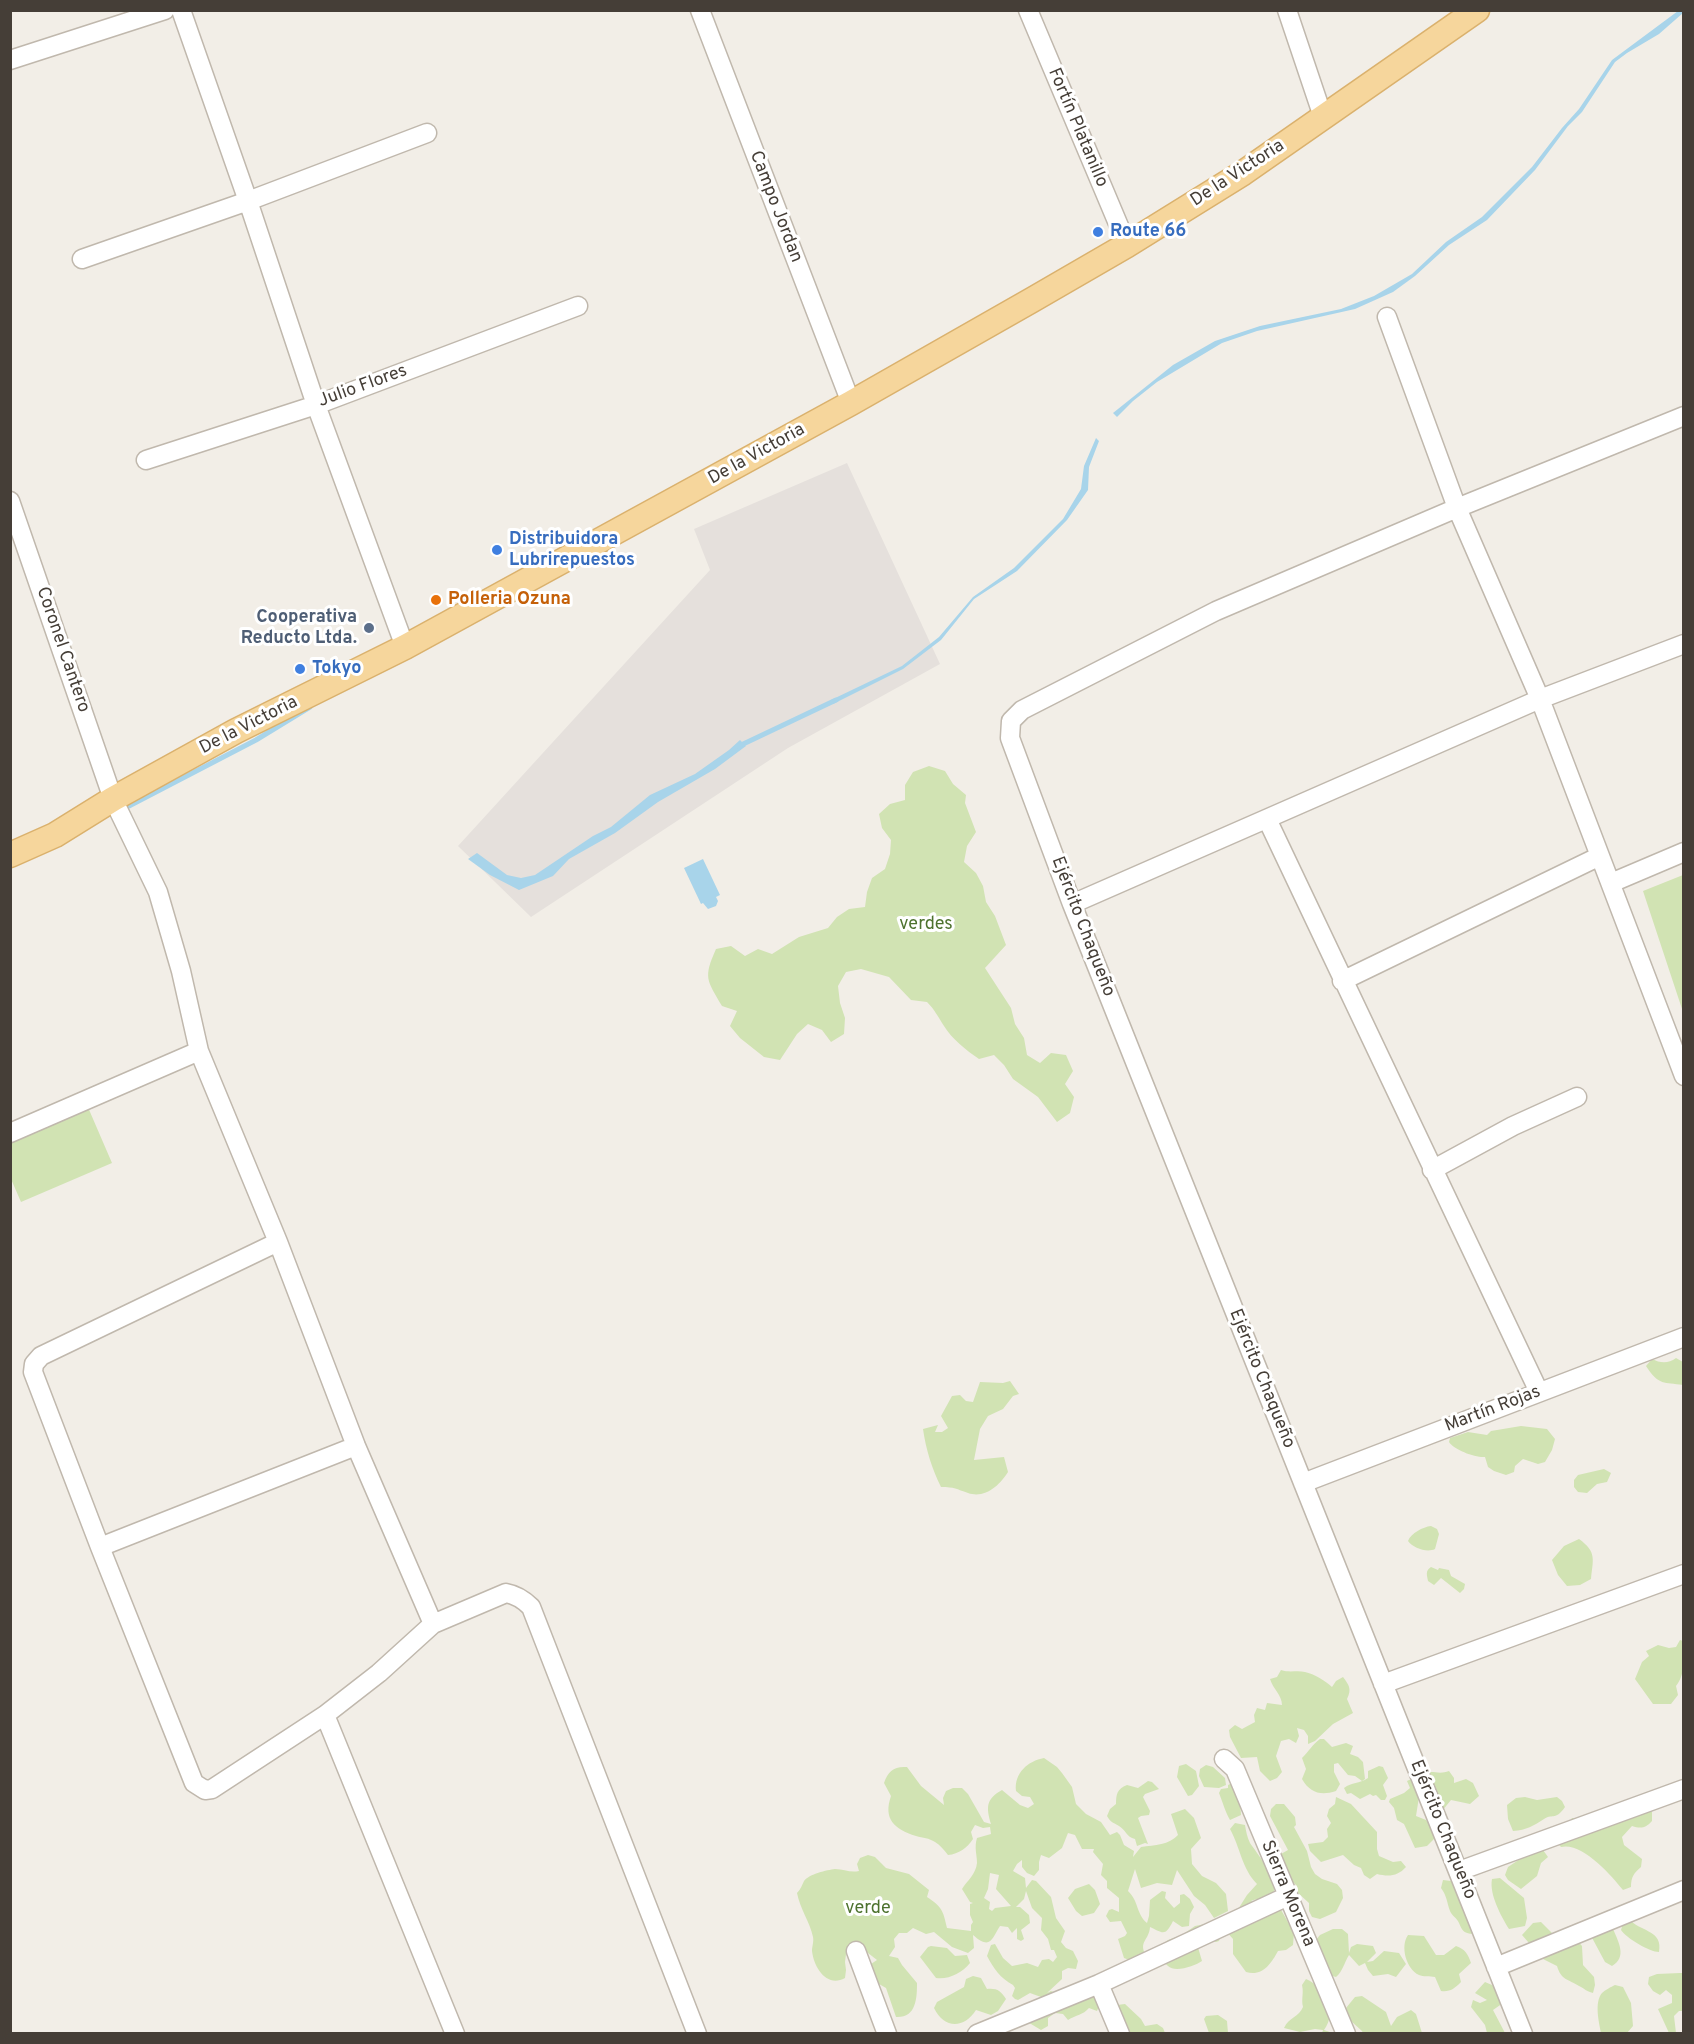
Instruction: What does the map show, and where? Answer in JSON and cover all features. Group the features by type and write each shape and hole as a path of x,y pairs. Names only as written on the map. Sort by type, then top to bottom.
{"main road":[{"name":"De la Victoria","path":"10,855 55,834 236,731 405,647 851,403 1126,245 1243,173 1472,12"}],"street":[{"path":"10,60 165,10"},
{"path":"181,10 316,405 405,647"},
{"name":"Campo Jordan","path":"700,10 851,403"},
{"name":"Fortín Platanillo","path":"1028,10 1126,245"},
{"path":"1287,10 1323,117"},
{"path":"82,259 248,201 427,133"},
{"name":"Julio Flores","path":"146,460 316,405 578,306"},
{"path":"1387,317 1457,508 1540,699 1683,1076"},
{"path":"1457,508 1683,416"},
{"name":"Coronel Cantero","path":"10,501 113,799 158,892 181,971 199,1051 278,1242 356,1446 433,1624"},
{"name":"Ejército Chaqueño","path":"1457,508 1216,611 1022,710 1011,722 1011,738 1072,904 1523,2034"},
{"path":"1072,904 1540,699 1683,644"},
{"path":"1267,819 1539,1392"},
{"path":"1611,883 1683,852"},
{"path":"1342,981 1600,856"},
{"path":"10,1133 199,1051"},
{"path":"1432,1170 1513,1126 1577,1097"},
{"path":"278,1242 41,1356 34,1364 33,1372 194,1783 205,1790 212,1789 325,1714 379,1673 433,1624 506,1593 514,1594 531,1607 697,2034"},
{"name":"Martín Rojas","path":"1303,1483 1683,1337"},
{"path":"100,1547 356,1446"},
{"path":"1383,1684 1683,1574"},
{"path":"325,1714 455,2034"},
{"name":"Sierra Morena","path":"1224,1759 1235,1768 1346,2034"},
{"path":"1459,1870 1683,1789"},
{"path":"1496,1967 1683,1890"},
{"path":"977,2034 1100,1984 1288,1896"},
{"path":"856,1952 887,2034"},
{"path":"1100,1984 1120,2034"}],"shaded area":[{"path":"847,463 940,664 788,748 531,917 458,846 710,570 694,529"}],"green space":[{"name":"verdes","path":"929,766 945,771 953,784 966,795 965,803 976,832 967,846 964,862 976,873 983,886 986,902 995,916 1006,945 985,968 1011,1008 1015,1024 1024,1038 1027,1055 1040,1063 1051,1053 1066,1055 1073,1071 1065,1084 1074,1097 1070,1113 1057,1122 1038,1097 1013,1079 994,1055 979,1059 974,1056 951,1035 927,1002 911,1000 889,977 861,969 846,972 838,986 845,1018 844,1034 831,1042 822,1030 808,1024 797,1034 780,1060 764,1057 740,1038 730,1026 737,1011 722,1006 708,979 709,966 716,949 731,946 745,956 758,949 772,954 799,937 828,928 837,917 849,909 865,907 872,878 885,869 890,854 891,840 882,828 879,814 890,804 905,800 905,785 913,772"},
{"path":"1683,875 1683,1012 1643,891"},
{"path":"87,1105 112,1163 21,1202 11,1179 10,1138"},
{"path":"1676,1358 1683,1362 1683,1385 1658,1380 1646,1366 1652,1359 1664,1362"},
{"path":"1010,1381 1019,1394 1013,1396 1003,1409 988,1416 980,1429 974,1460 1004,1457 1008,1472 991,1490 980,1494 941,1487 930,1459 923,1429 938,1425 935,1432 942,1432 948,1428 941,1416 952,1396 960,1395 966,1401 973,1402 980,1382"},
{"path":"1521,1426 1547,1429 1555,1439 1552,1450 1545,1462 1538,1464 1523,1459 1515,1466 1514,1472 1506,1475 1488,1467 1485,1457 1466,1453 1449,1442 1450,1438 1468,1432 1487,1435 1491,1431"},
{"path":"1604,1469 1611,1473 1607,1482 1597,1484 1587,1493 1578,1492 1574,1487 1574,1480 1578,1475"},
{"path":"1431,1526 1437,1529 1439,1534 1435,1549 1420,1549 1408,1541 1418,1531"},
{"path":"1579,1539 1591,1552 1593,1561 1591,1579 1580,1585 1567,1586 1558,1575 1552,1560 1564,1546"},
{"path":"1431,1567 1438,1570 1439,1568 1449,1570 1451,1576 1465,1584 1464,1589 1460,1593 1441,1578 1434,1585 1428,1581 1427,1572"},
{"path":"1680,1640 1683,1641 1684,1659 1683,1670 1676,1686 1678,1695 1671,1704 1653,1704 1635,1679 1642,1662 1649,1656 1646,1651 1658,1645 1676,1647"},
{"path":"1281,1670 1308,1673 1332,1687 1343,1677 1349,1687 1347,1699 1353,1713 1333,1724 1315,1741 1308,1744 1308,1736 1304,1730 1297,1728 1299,1736 1296,1743 1289,1739 1281,1741 1276,1756 1282,1772 1270,1781 1260,1771 1257,1757 1241,1758 1230,1737 1229,1730 1235,1725 1242,1729 1255,1722 1254,1715 1257,1708 1265,1710 1267,1703 1282,1705 1281,1698 1270,1679 1277,1677"},
{"path":"1320,1739 1324,1739 1332,1747 1346,1743 1353,1746 1350,1754 1363,1762 1365,1779 1362,1781 1355,1776 1348,1775 1338,1763 1334,1764 1334,1772 1340,1784 1336,1791 1321,1793 1312,1790 1302,1779 1306,1769 1302,1758"},
{"path":"1044,1758 1057,1767 1072,1787 1076,1804 1086,1814 1101,1822 1110,1835 1117,1832 1124,1845 1134,1851 1133,1857 1141,1847 1166,1843 1178,1835 1171,1814 1185,1809 1194,1818 1201,1838 1191,1849 1192,1864 1202,1876 1216,1883 1226,1894 1228,1911 1214,1918 1205,1905 1194,1896 1177,1870 1172,1885 1157,1883 1141,1888 1135,1869 1128,1891 1147,1923 1150,1900 1162,1891 1166,1892 1165,1898 1174,1908 1180,1903 1180,1895 1184,1894 1194,1907 1190,1914 1189,1926 1182,1927 1173,1921 1166,1932 1150,1927 1143,1944 1146,1956 1132,1961 1124,1958 1118,1939 1127,1933 1121,1921 1110,1922 1106,1916 1112,1909 1119,1912 1119,1898 1107,1888 1107,1881 1101,1875 1103,1864 1093,1852 1094,1849 1082,1849 1075,1835 1068,1833 1062,1848 1049,1858 1041,1855 1039,1870 1034,1876 1022,1867 1022,1860 1013,1871 1025,1878 1026,1888 1032,1880 1036,1881 1051,1897 1056,1918 1065,1931 1061,1942 1073,1951 1078,1961 1076,1969 1068,1968 1062,1971 1062,1979 1047,1993 1051,1991 1058,1994 1064,1989 1093,1986 1100,2004 1097,2011 1089,2008 1068,2020 1063,2014 1055,2013 1048,2018 1048,2026 1041,2030 1021,2018 1019,2011 1025,2005 1041,2004 1041,1997 1030,1993 1018,2000 1015,1999 1012,1996 1015,1988 998,1973 987,1956 991,1945 995,1944 1003,1958 1012,1966 1027,1963 1038,1967 1042,1960 1049,1959 1053,1962 1057,1957 1041,1930 1042,1918 1032,1908 1026,1891 1024,1899 1016,1907 1020,1907 1029,1915 1030,1923 1021,1930 1024,1939 1021,1941 1017,1939 1017,1928 1012,1933 1008,1927 1000,1926 993,1938 987,1942 973,1935 974,1948 968,1953 952,1947 934,1932 926,1934 913,1928 907,1933 899,1933 894,1939 895,1947 889,1956 898,1958 917,1983 914,2006 908,2014 896,2017 886,1988 879,1984 870,1972 871,1964 877,1960 859,1946 851,1947 846,1954 845,1978 833,1980 822,1975 815,1964 812,1951 813,1937 797,1893 806,1879 818,1873 835,1869 859,1871 857,1864 860,1858 868,1855 875,1857 886,1868 909,1874 929,1890 927,1897 941,1910 947,1928 971,1931 973,1922 970,1915 970,1904 973,1903 962,1889 976,1867 977,1838 991,1834 990,1827 983,1828 975,1825 971,1832 973,1839 968,1845 959,1852 948,1855 933,1841 902,1830 892,1822 888,1811 891,1796 884,1783 890,1772 898,1767 907,1767 921,1786 944,1805 943,1798 946,1791 962,1788 984,1822 991,1824 988,1813 990,1800 1002,1790 1020,1805 1028,1808 1034,1804 1030,1797 1022,1796 1016,1791 1017,1779 1028,1765","holes":["990,1873 999,1875 996,1889 1011,1906 995,1908 992,1911 989,1909 990,1902 984,1898"]},
{"path":"1186,1764 1196,1771 1199,1786 1192,1795 1188,1796 1177,1777 1179,1766"},
{"path":"1206,1765 1213,1767 1225,1778 1226,1785 1219,1788 1204,1787 1199,1776 1200,1769"},
{"path":"1379,1766 1383,1767 1388,1778 1383,1785 1387,1796 1385,1800 1370,1794 1360,1799 1351,1793 1347,1794 1344,1788 1368,1778 1368,1771"},
{"path":"1449,1771 1454,1778 1454,1783 1466,1779 1473,1783 1479,1796 1470,1804 1451,1800 1442,1811 1419,1797 1416,1816 1426,1820 1435,1838 1427,1846 1415,1848 1404,1824 1397,1820 1394,1808 1389,1802 1390,1799 1410,1788 1407,1781 1419,1774"},
{"path":"1148,1781 1159,1789 1143,1797 1150,1811 1149,1815 1138,1818 1148,1844 1137,1846 1135,1839 1107,1816 1116,1804 1121,1788 1127,1785 1138,1788"},
{"path":"1232,1783 1241,1815 1230,1820 1219,1793 1221,1789 1228,1788 1228,1785"},
{"path":"1336,1797 1351,1804 1377,1832 1379,1856 1393,1862 1401,1861 1406,1867 1403,1870 1393,1875 1377,1874 1370,1879 1364,1875 1361,1868 1343,1855 1321,1862 1310,1851 1308,1844 1323,1842 1328,1837 1327,1829 1331,1823 1327,1816 1329,1809 1335,1804"},
{"path":"1525,1797 1537,1800 1557,1797 1565,1807 1557,1815 1547,1817 1526,1829 1513,1831 1508,1819 1507,1805 1516,1798"},
{"path":"1276,1804 1284,1804 1295,1817 1294,1827 1307,1851 1315,1874 1337,1884 1342,1890 1343,1898 1336,1912 1320,1919 1312,1917 1309,1903 1298,1893 1297,1886 1286,1875 1278,1861 1281,1854 1288,1850 1270,1816 1271,1809"},
{"path":"1652,1812 1650,1823 1643,1827 1632,1826 1622,1837 1624,1845 1642,1859 1641,1867 1632,1878 1631,1887 1623,1890 1604,1868 1587,1854 1569,1847 1561,1847 1556,1841 1572,1818"},
{"path":"1235,1823 1245,1825 1250,1843 1274,1882 1275,1888 1271,1895 1251,1901 1280,1908 1294,1933 1293,1945 1286,1950 1278,1951 1269,1965 1257,1973 1246,1972 1233,1954 1233,1939 1225,1930 1247,1895 1257,1884 1248,1872 1230,1829"},
{"path":"1535,1849 1543,1850 1548,1857 1541,1863 1537,1876 1521,1889 1505,1875 1508,1867"},
{"path":"1500,1878 1524,1898 1527,1918 1525,1926 1509,1929 1496,1905 1492,1879"},
{"path":"1443,1880 1451,1881 1456,1887 1473,1919 1472,1934 1463,1931 1451,1913 1441,1888"},
{"path":"1089,1884 1095,1890 1100,1904 1094,1913 1082,1916 1068,1898 1075,1889"},
{"path":"1631,1921 1655,1936 1658,1940 1659,1952 1644,1947 1621,1930 1623,1923"},
{"path":"1541,1922 1552,1933 1577,1940 1582,1946 1583,1965 1594,1977 1593,1993 1563,1977 1557,1966 1543,1959 1522,1935 1533,1923"},
{"path":"1210,1923 1218,1931 1220,1938 1216,1942 1208,1939 1197,1944 1202,1961 1180,1969 1171,1968 1165,1963 1159,1954 1162,1945 1195,1926"},
{"path":"1599,1924 1613,1929 1619,1944 1619,1958 1612,1966 1605,1962 1590,1934"},
{"path":"1333,1929 1342,1929 1348,1934 1349,1953 1351,1947 1357,1944 1373,1946 1376,1953 1367,1962 1373,1961 1384,1951 1399,1953 1406,1964 1396,1977 1388,1974 1373,1976 1365,1963 1359,1966 1349,1955 1336,1977 1329,1975 1315,1941 1320,1935"},
{"path":"1408,1935 1424,1936 1436,1955 1444,1955 1456,1946 1464,1950 1471,1963 1459,1974 1461,1982 1452,1990 1441,1991 1435,1977 1421,1976 1414,1972 1408,1963 1405,1951"},
{"name":"verde","path":"931,1946 947,1948 955,1956 967,1955 970,1963 954,1975 936,1978 920,1957"},
{"path":"1683,1973 1683,2011 1679,2011 1674,2016 1676,2033 1669,2033 1658,2009 1672,2003 1672,1995 1666,1990 1660,1995 1653,1991 1648,1984 1649,1977 1657,1974"},
{"path":"973,1976 981,1978 987,1989 996,1990 1004,1996 1006,1999 998,2011 991,2015 976,2010 966,2021 954,2024 943,2020 934,2008 937,2002 964,1987 966,1979"},
{"path":"1306,1979 1319,1988 1328,2001 1330,2015 1324,2030 1333,2033 1322,2033 1323,2030 1315,2029 1300,2032 1284,2028 1303,2007 1302,1985"},
{"path":"1485,1982 1492,1985 1506,2001 1493,2010 1505,2033 1487,2033 1485,2025 1471,2007 1473,2000 1480,2003 1487,2000 1475,1993"},
{"path":"1615,1985 1623,1987 1631,2003 1633,2026 1627,2033 1601,2033 1598,2002 1602,1993"},
{"path":"1362,1996 1386,2012 1391,2026 1397,2017 1411,2010 1416,2014 1422,2033 1363,2033 1351,2021 1346,2008 1355,1997"},
{"path":"1125,2004 1145,2026 1157,2024 1163,2028 1165,2033 1131,2033 1122,2027 1117,2005"},
{"path":"1218,2015 1227,2021 1228,2033 1209,2033 1204,2019 1206,2016"}],"water":[{"path":"1678,11 1683,11 1683,13 1659,34 1615,62 1582,112 1568,126 1535,170 1487,220 1449,245 1415,276 1393,292 1355,309 1257,331 1222,343 1157,382 1117,417 1113,413 1173,365 1215,341 1260,326 1341,309 1374,296 1412,274 1446,242 1482,217 1532,167 1579,109 1612,60"},
{"path":"1096,438 1099,441 1089,467 1088,490 1067,520 1017,571 974,599 941,640 903,669 833,704 831,700 902,666 939,637 973,597 1014,568 1063,519 1081,489 1084,466"},
{"path":"740,740 746,746 715,769 658,802 615,833 569,859 553,876 519,890 490,875 468,859 477,853 507,875 521,878 535,875 593,836 611,827 650,795 695,774"},
{"path":"703,859 720,895 716,897 718,901 716,906 708,909 703,903 701,904 684,868"}],"waterway":[{"path":"739,746 836,700"},
{"path":"129,806 256,740 310,707"}],"place":[{"name":"Route 66","path":"1098,232"},
{"name":"Distribuidora Lubrirepuestos","path":"497,550"},
{"name":"Polleria Ozuna","path":"436,600"},
{"name":"Cooperativa Reducto Ltda.","path":"369,628"},
{"name":"Tokyo","path":"300,669"}]}
